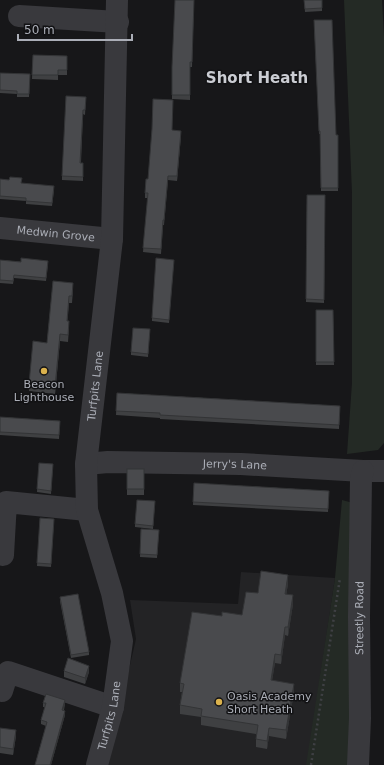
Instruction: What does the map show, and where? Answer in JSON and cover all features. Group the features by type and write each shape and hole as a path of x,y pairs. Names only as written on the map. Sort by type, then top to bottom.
{"street":[{"name":"Turfpits Lane","path":"97,765 113,707 122,641 112,593 87,510 86,464 112,239 118,0"},
{"path":"19,16 118,22"},
{"name":"Medwin Grove","path":"0,228 112,239"},
{"name":"Jerry's Lane","path":"86,464 108,462 241,464 373,471"},
{"name":"Streetly Road","path":"358,765 360,718 359,617 361,479 373,471"},
{"path":"3,555 6,502 87,510"},
{"path":"2,691 8,672 113,707"}],"path":[{"path":"311,765 341,571"}],"shaded area":[{"path":"344,0 382,0 384,36 384,443 378,450 347,454 352,383 352,193"},
{"path":"342,500 353,503 353,765 306,765 335,578"},
{"name":"Oasis Academy Short Heath","path":"241,572 335,578 307,765 107,765 136,639 130,600 238,604"}],"building":[{"path":"175,0 194,0 192,62 190,62 190,95 172,95"},
{"path":"304,0 322,0 322,8 305,9"},
{"path":"314,20 332,20 336,135 338,135 338,188 321,188 320,131"},
{"path":"33,55 67,56 67,70 58,70 58,75 32,75"},
{"path":"0,73 30,74 29,94 17,94 17,91 0,90"},
{"path":"66,96 86,97 85,110 83,110 80,163 83,163 83,177 62,176"},
{"path":"153,99 173,100 172,130 181,131 177,176 168,176 161,249 143,248 148,193 145,193 146,179 148,179"},
{"path":"10,177 22,178 21,183 54,186 52,203 26,201 26,198 0,196 0,179 9,180"},
{"path":"307,195 325,195 324,300 306,299"},
{"path":"21,258 48,261 46,278 14,275 13,281 0,280 0,260 21,262"},
{"path":"156,258 174,260 169,320 152,318"},
{"path":"53,281 73,283 72,296 69,296 67,321 69,321 68,335 60,334 55,387 29,384 33,341 47,343"},
{"path":"316,310 333,310 334,362 316,362"},
{"path":"133,328 150,329 148,354 131,352"},
{"path":"117,393 340,406 339,425 160,415 160,413 116,411"},
{"path":"0,417 60,421 59,435 0,432"},
{"path":"39,463 53,464 51,491 37,489"},
{"path":"127,469 144,469 144,489 127,489"},
{"path":"194,483 329,491 328,509 193,502"},
{"path":"137,500 155,501 153,526 135,524"},
{"path":"40,518 54,519 51,564 37,563"},
{"path":"141,529 159,530 157,555 140,554"},
{"path":"261,571 288,575 285,594 293,595 288,627 285,627 281,655 275,654 271,680 294,684 286,730 269,728 267,741 256,739 258,725 201,716 202,709 180,705 184,684 180,683 192,612 222,616 222,612 242,615 246,592 258,593"},
{"path":"78,594 89,652 71,655 60,597"},
{"path":"68,658 89,666 85,678 64,671"},
{"path":"46,694 65,700 62,710 65,711 50,765 35,765 47,722 41,720 46,703 43,703"},
{"path":"0,728 16,730 13,749 0,747"}],"place":[{"name":"Beacon Lighthouse","path":"44,371"},
{"name":"Oasis Academy Short Heath","path":"219,702"}],"district":[{"name":"Short Heath","path":"257,78"}]}
